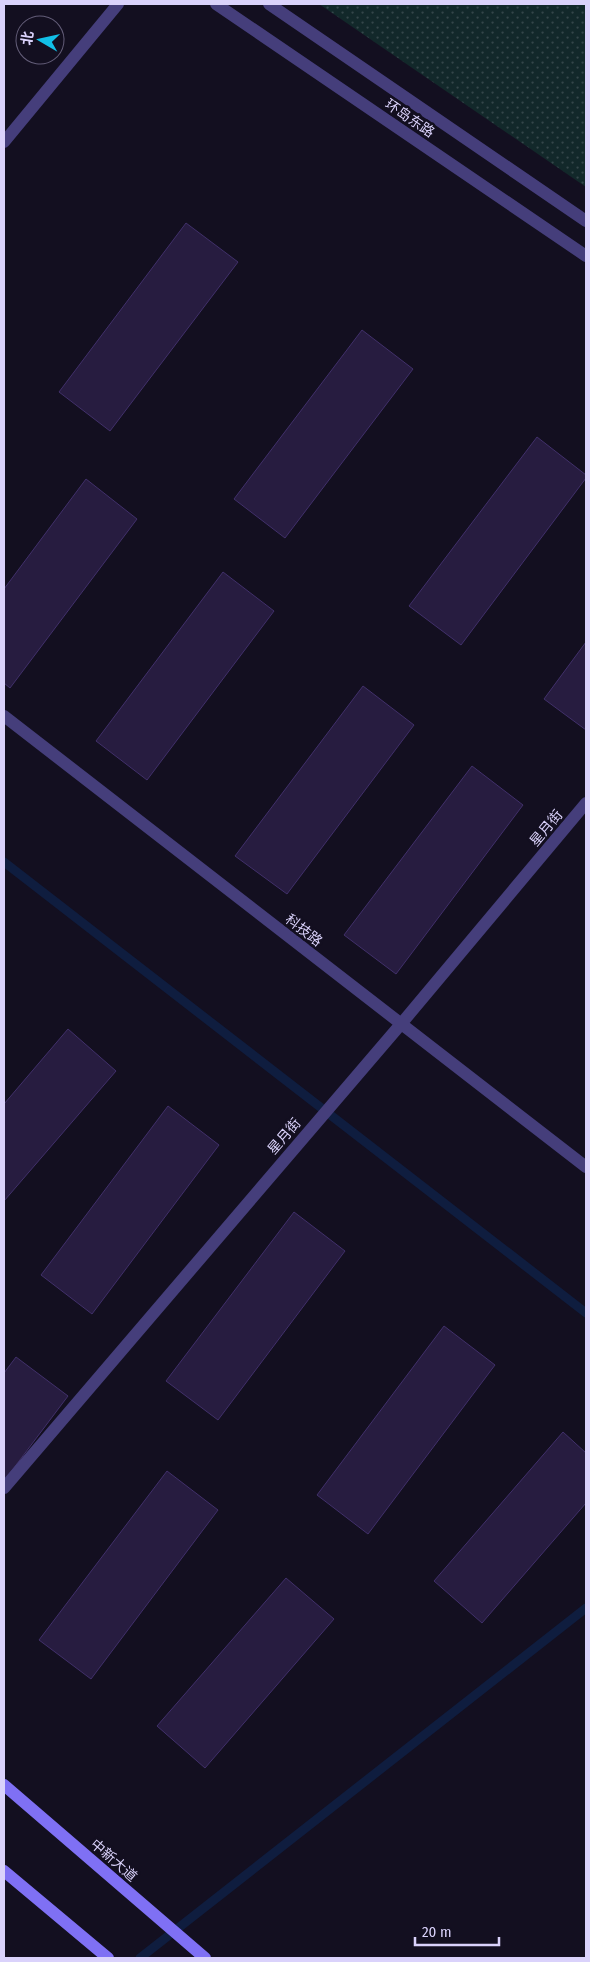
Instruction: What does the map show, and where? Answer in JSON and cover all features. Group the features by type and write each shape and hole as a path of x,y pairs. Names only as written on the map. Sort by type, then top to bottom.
{"main road":[{"name":"中新大道","path":"4,1785 205,1958"},
{"path":"4,1871 108,1958"}],"street":[{"path":"4,142 118,4"},
{"name":"环岛东路","path":"216,4 586,256"},
{"name":"环岛东路","path":"269,4 586,221"},
{"name":"科技路","path":"4,716 586,1167"},
{"name":"星月街","path":"4,1488 401,1024 586,803"}],"green space":[{"path":"319,4 586,4 586,187"}],"building":[{"path":"186,223 238,262 110,431 59,392"},
{"path":"362,330 413,369 285,538 234,499"},
{"path":"537,437 586,475 586,478 461,645 409,606"},
{"path":"86,479 137,519 10,688 4,683 4,589"},
{"path":"223,572 274,611 147,780 96,741"},
{"path":"586,642 586,730 544,699"},
{"path":"363,686 414,725 287,894 235,856"},
{"path":"472,766 523,805 396,974 344,935"},
{"path":"68,1029 116,1071 4,1201 4,1104"},
{"path":"168,1106 219,1145 92,1314 41,1275"},
{"path":"294,1212 345,1251 218,1420 166,1381"},
{"path":"444,1326 495,1365 368,1534 317,1495"},
{"path":"16,1357 68,1396 4,1481 4,1373"},
{"path":"563,1432 586,1453 586,1503 482,1623 434,1581"},
{"path":"167,1471 218,1510 91,1679 39,1640"},
{"path":"286,1578 334,1619 205,1768 157,1726"}],"waterway":[{"path":"4,862 586,1313"},
{"path":"140,1958 586,1608"}]}
